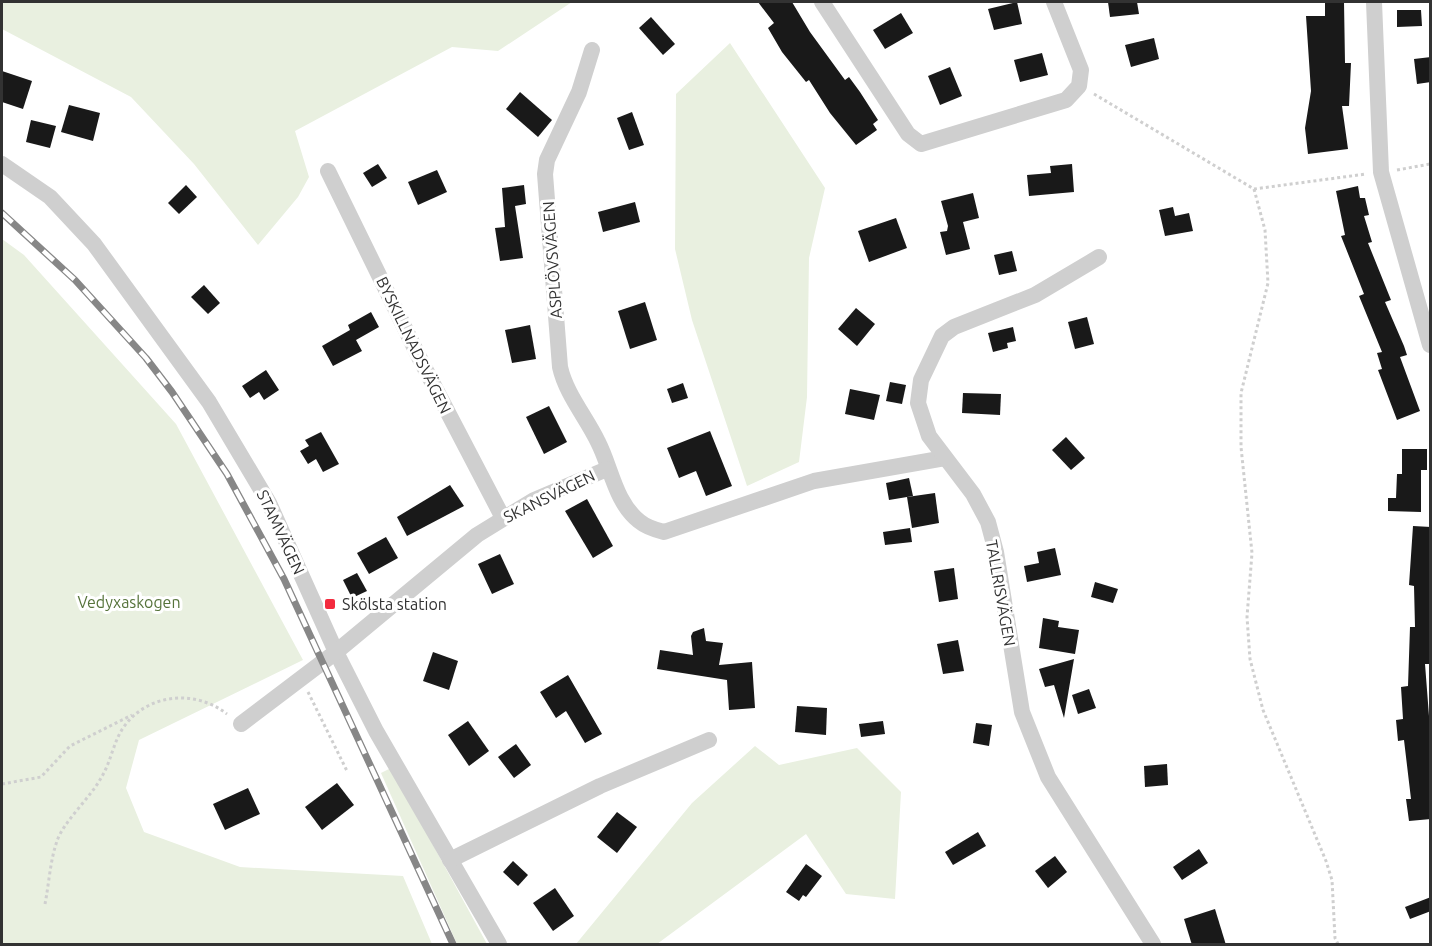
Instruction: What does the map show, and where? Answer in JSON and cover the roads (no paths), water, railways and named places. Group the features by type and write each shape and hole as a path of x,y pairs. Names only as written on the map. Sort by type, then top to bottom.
{"street":[{"path":"822,2 908,134 921,144 1066,100 1079,86 1082,70 1054,2"},
{"path":"1374,2 1381,172 1431,345"},
{"name":"ASPLÖVSVÄGEN","path":"592,50 579,92 547,160 545,174 563,382 600,445 607,468"},
{"name":"STAMVÄGEN","path":"2,164 50,197 94,244 209,402 269,503 336,652 376,730 499,945"},
{"name":"BYSKILLNADSVÄGEN","path":"328,171 420,359 503,518"},
{"name":"TALLRISVÄGEN","path":"1099,257 1035,295 954,327 942,336 921,380 918,403 921,419 929,436 973,494 988,522 996,552 1022,712 1048,777 1153,945"},
{"name":"SKANSVÄGEN","path":"241,724 300,677 336,652 477,535 534,500 607,468 634,516 653,529 664,532 814,481 945,458"},
{"path":"450,860 600,786 708,740"}],"railway":[{"path":"2,213 75,280 146,358 172,392 227,474 284,579 453,944"}],"place":[{"name":"Skölsta station","path":"330,604"}],"park label":[{"name":"Vedyxaskogen","path":"129,602"}]}
